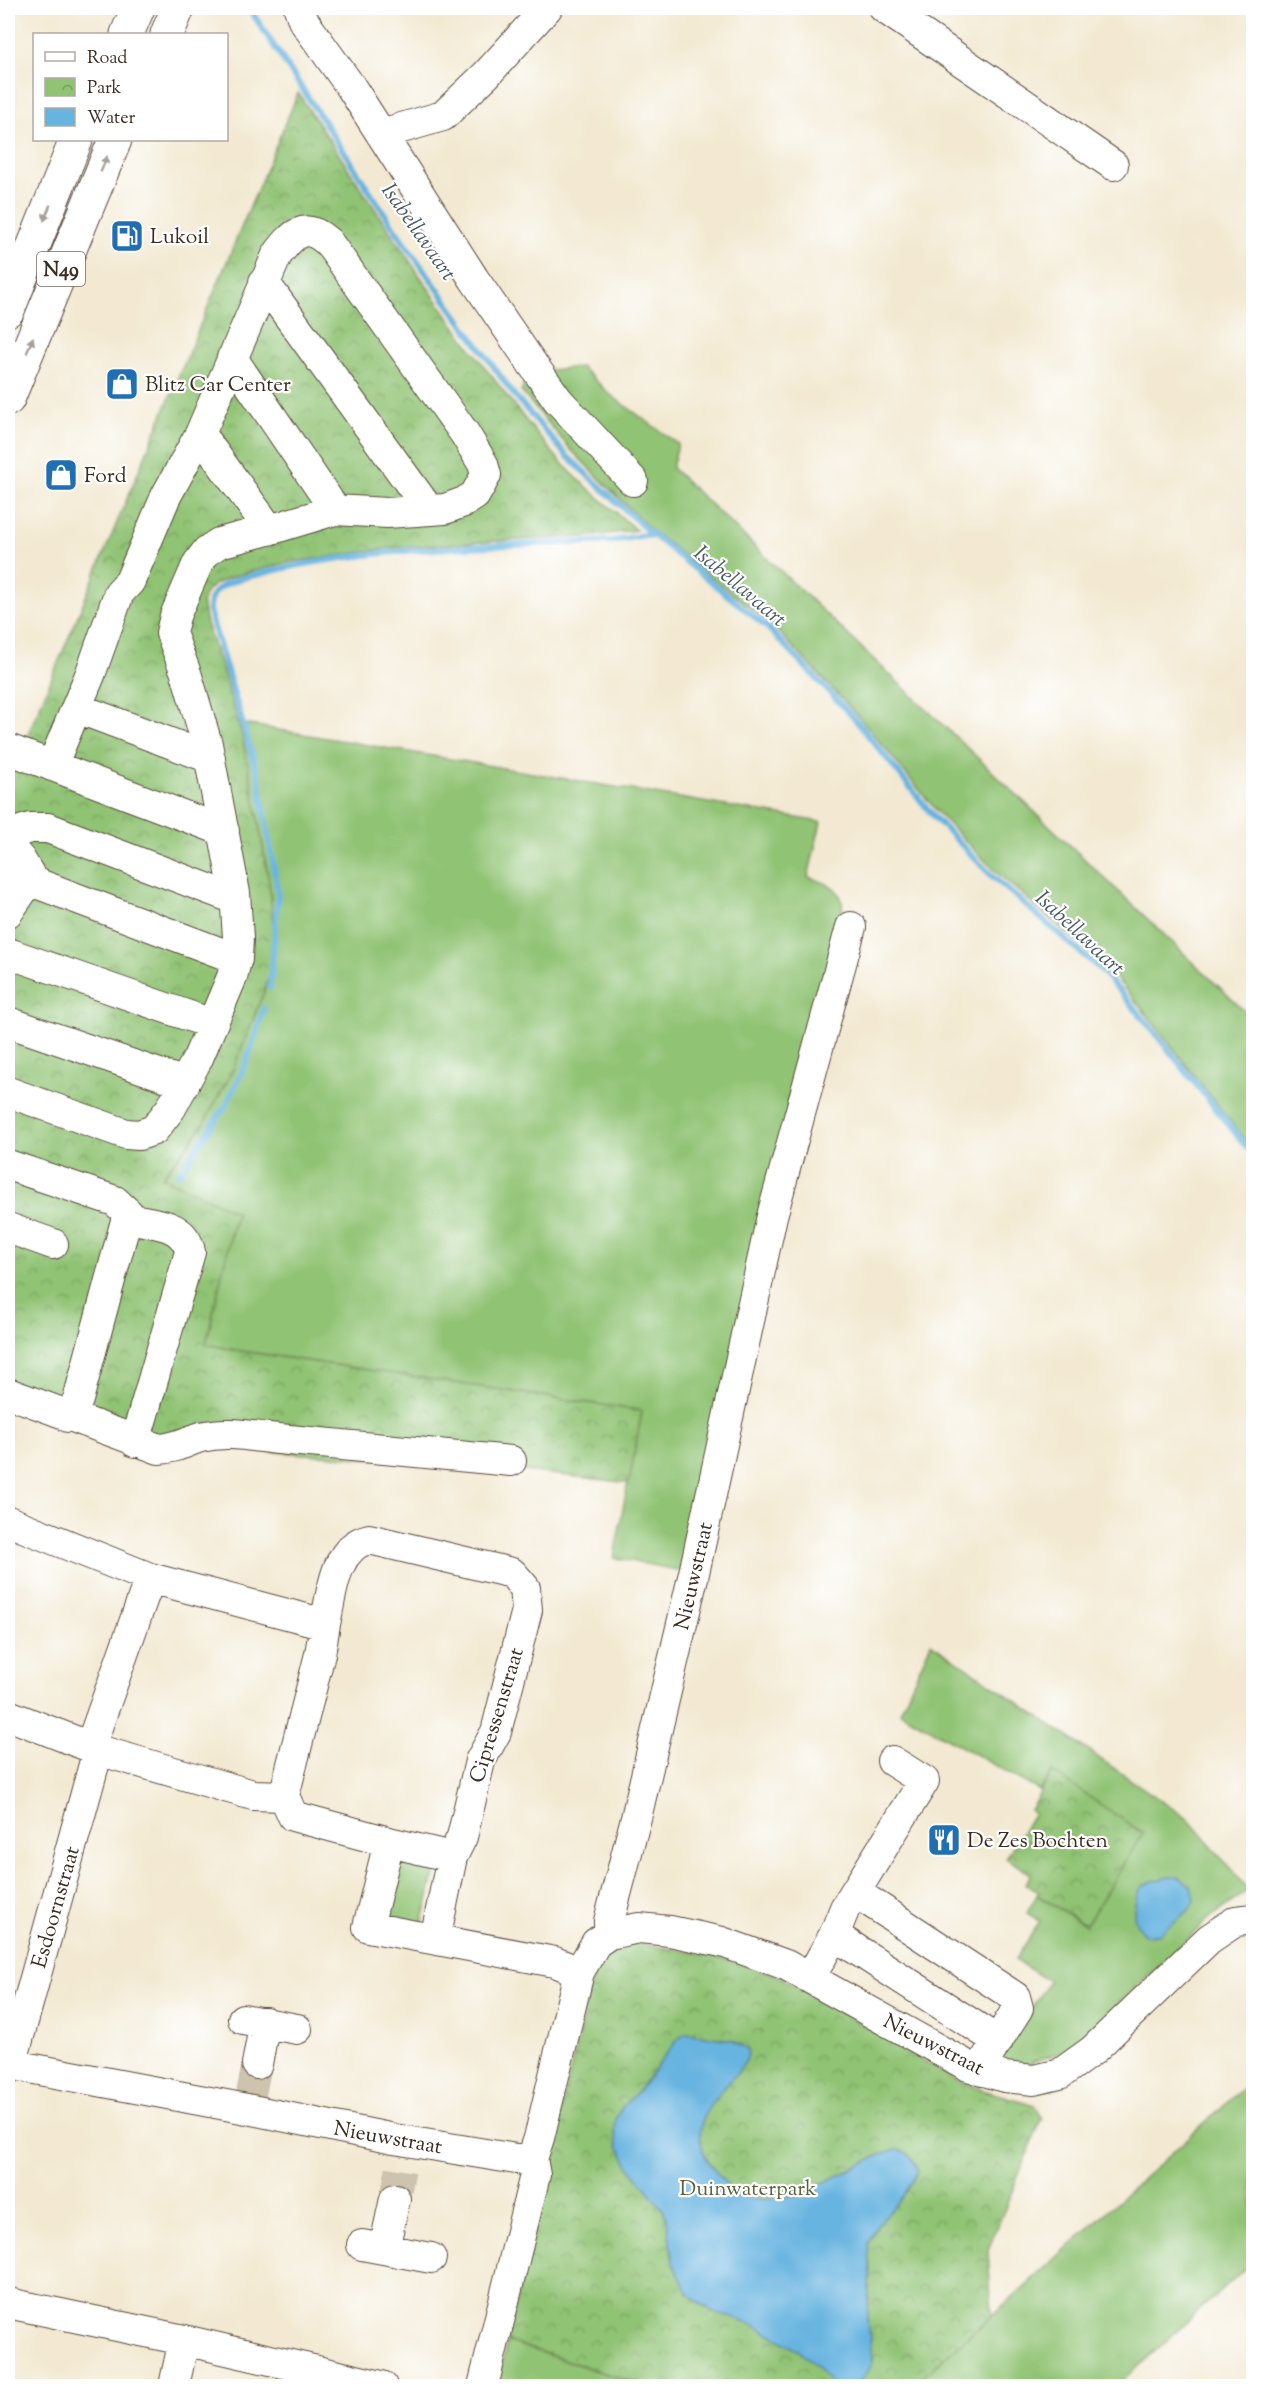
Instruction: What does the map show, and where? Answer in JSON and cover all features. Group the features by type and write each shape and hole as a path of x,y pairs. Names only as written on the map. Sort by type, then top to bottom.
{"main road":[{"path":"110,33 120,8"},
{"path":"127,33 138,8"},
{"path":"150,33 161,8"},
{"path":"166,33 178,8"},
{"name":"N49","path":"8,310 76,141"},
{"name":"N49","path":"8,399 115,141"}],"street":[{"path":"299,8 303,20 351,87 474,279 533,365 558,400 633,481"},
{"path":"381,134 442,116 486,75 547,8"},
{"path":"884,8 1113,165"},
{"path":"8,1092 126,1134 139,1136 154,1130 171,1108 198,1058 237,959 235,899 210,758 187,676 171,633 175,616 198,562 207,551 219,543 334,510 387,513 445,509 475,495 486,475 483,464 465,434 328,242 317,232 307,231 296,235 277,255 200,434 166,496 130,581 119,593 77,708 52,766"},
{"path":"264,282 429,510"},
{"path":"232,358 334,510"},
{"path":"200,434 270,530"},
{"path":"77,708 210,758"},
{"path":"8,749 224,831"},
{"path":"8,835 30,828 48,828 235,899"},
{"path":"8,846 26,867 28,880 8,912"},
{"path":"28,880 237,959"},
{"name":"Nieuwstraat","path":"851,927 772,1216 691,1584 636,1818 609,1921 609,1934 639,1928 670,1931 722,1942 786,1965 968,2066 1004,2077 1035,2080 1060,2074 1092,2051 1209,1939 1236,1921 1254,1919"},
{"path":"8,953 212,1024"},
{"path":"8,1022 184,1083"},
{"path":"8,1165 115,1201 128,1213 78,1400 68,1417"},
{"path":"128,1218 173,1228 182,1233 190,1252 135,1442"},
{"path":"8,1228 53,1244"},
{"path":"8,1393 159,1449 174,1448 201,1437 233,1433 511,1461"},
{"path":"8,1521 150,1578 325,1624"},
{"name":"Cipressenstraat","path":"284,1796 320,1654 340,1561 348,1549 357,1542 369,1539 512,1573 525,1588 527,1610 496,1732 480,1761 462,1837 452,1857 435,1939"},
{"name":"Esdoornstraat","path":"9,2065 94,1748 150,1578"},
{"path":"8,1715 94,1748 253,1795 284,1796 293,1816 452,1857"},
{"path":"810,1978 834,1935 845,1908 924,1781 892,1761"},
{"path":"389,1842 368,1927 555,1962 579,1972"},
{"path":"855,1892 1015,1997 1018,2008 986,2059 982,2070"},
{"path":"483,2386 535,2175 532,2159 579,1972 596,1943 609,1934"},
{"path":"834,1935 998,2041"},
{"path":"257,2064 254,2020 297,2029"},
{"name":"Nieuwstraat","path":"9,2065 249,2101 405,2151 532,2159"},
{"path":"395,2199 373,2247 431,2258"},
{"path":"8,2304 184,2340 382,2386"},
{"path":"174,2386 184,2340"}],"green space":[{"path":"298,93 423,280 523,417 559,460 636,530 587,537 391,548 286,563 231,577 215,584 207,591 202,602 206,624 242,735 257,812 270,889 274,938 273,963 231,1074 201,1128 162,1177 236,1212 206,1344 642,1411 629,1483 488,1467 205,1447 8,1403 8,740 23,746"},
{"path":"581,367 612,396 678,444 672,468 1253,1019 1253,1147 1106,966 997,873 940,815 859,717 771,624 651,530 572,451 521,391 529,372"},
{"path":"238,723 821,822 808,877 831,886 840,895 842,920 687,1572 614,1558 641,1411 205,1344 236,1213 162,1178 201,1128 231,1074 273,963 257,812"},
{"path":"931,1643 1188,1819 1249,1890 1211,1917 1076,2043 1053,2055 1032,2062 1033,2071 998,2061 1049,1981 1015,1960 1040,1921 1027,1913 1037,1895 1086,1925 1052,1772 1040,1791 900,1712"},
{"path":"1052,1772 1143,1833 1086,1925 1037,1895 1039,1892 1025,1884 1031,1874 1006,1858 1034,1813 1030,1810"},
{"path":"402,1857 427,1865 435,1872 422,1925 383,1921 389,1870"},
{"name":"Duinwaterpark","path":"630,1943 682,1950 730,1960 779,1976 951,2077 983,2090 1035,2105 1042,2118 988,2250 992,2316 911,2386 644,2386 507,2341 590,1986 604,1958 614,1950"},
{"path":"1253,2079 1253,2261 1117,2386 911,2386 992,2316"},
{"path":"507,2341 644,2386 497,2386"}],"water":[{"path":"1170,1877 1179,1877 1191,1886 1194,1901 1189,1910 1159,1934 1145,1935 1137,1926 1134,1914 1138,1893 1146,1884"},
{"path":"686,2033 732,2040 748,2050 745,2063 718,2095 705,2115 700,2138 710,2164 723,2180 739,2193 754,2198 771,2199 787,2196 821,2184 893,2150 901,2150 907,2154 918,2170 906,2193 878,2224 868,2244 870,2264 868,2317 872,2361 866,2374 856,2386 832,2386 817,2366 801,2352 758,2327 712,2311 696,2301 688,2293 673,2263 664,2211 633,2172 618,2146 615,2133 616,2118 623,2106 635,2095 677,2040"}],"waterway":[{"name":"Isabellavaart","path":"249,8 396,231 514,395 567,456 648,531 768,628 855,719 935,818 993,877 1101,970 1143,1018 1254,1156"},
{"path":"270,988 278,892 258,775 209,610 215,592 227,584 245,578 350,557 437,549 613,541 645,535 653,536"},
{"path":"179,1174 226,1105 246,1063 264,1008"}],"tunnel":[{"path":"251,2094 257,2064"},
{"path":"395,2199 402,2162"}],"place":[{"name":"Lukoil","path":"127,236"},
{"name":"Blitz Car Center","path":"122,384"},
{"name":"Ford","path":"61,475"},
{"name":"De Zes Bochten","path":"944,1840"}]}
